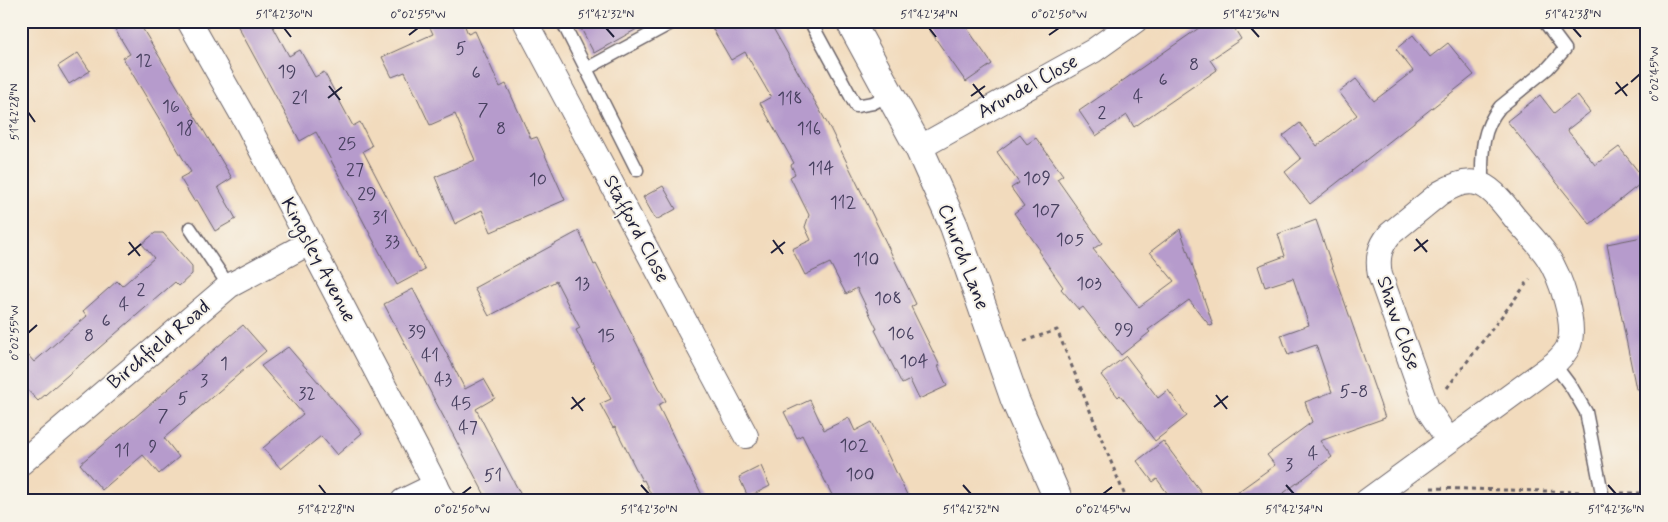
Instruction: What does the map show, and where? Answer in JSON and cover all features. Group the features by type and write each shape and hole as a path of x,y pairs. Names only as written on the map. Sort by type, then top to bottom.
{"street":[{"name":"Kingsley Avenue","path":"189,21 247,124 440,493"},
{"name":"Stafford Close","path":"526,21 746,436"},
{"name":"Church Lane","path":"850,21 919,148 954,226 1015,400 1059,501"},
{"name":"Arundel Close","path":"919,148 1093,51 1135,21"},
{"name":"Shaw Close","path":"1449,441 1427,408 1380,275 1378,266 1380,249 1396,227 1448,188 1475,182 1482,185"},
{"path":"1367,501 1554,364 1564,355 1568,347 1572,330 1562,287 1555,270 1547,256 1500,200 1482,185"},
{"name":"Birchfield Road","path":"21,463 229,286 309,243"},
{"path":"403,501 440,493"}],"lane":[{"path":"562,21 637,170"},
{"path":"586,69 675,21"},
{"path":"810,21 856,106 873,103 890,94"},
{"path":"1482,185 1483,140 1485,131 1494,114 1548,68 1565,49 1544,21"},
{"path":"190,228 229,286"},
{"path":"1554,364 1572,388 1586,412 1601,497"}],"path":[{"path":"1427,408 1442,395 1547,256"},
{"path":"998,350 1058,330 1128,501"},
{"path":"1396,480 1420,488 1601,497 1647,493"}],"building":[{"path":"110,21 138,21 232,178 218,187 236,219 215,231 197,200 194,201 180,178 191,172 123,58 130,54"},
{"path":"235,21 270,21 289,56 300,50 315,77 324,72 353,126 360,122 372,146 363,151 425,270 397,285 316,132 300,141"},
{"path":"427,21 463,21 468,34 475,31 500,87 506,84 531,139 537,137 565,200 491,232 482,210 455,224 435,177 475,160 455,114 430,125 405,72 392,77 382,57 433,34"},
{"path":"577,21 651,21 594,53"},
{"path":"708,21 769,21 831,130 916,304 911,307 940,366 938,366 947,386 919,399 910,380 902,384 875,330 877,329 857,288 846,294 830,263 805,275 792,249 811,240 805,227 809,215 790,177 795,174 791,165 794,163 760,103 771,97 745,52 731,60"},
{"path":"923,21 962,21 992,64 966,82"},
{"path":"1209,21 1230,21 1241,39 1210,60 1217,70 1134,127 1127,115 1096,136 1079,111"},
{"path":"1413,35 1430,57 1448,43 1474,75 1310,204 1285,172 1301,159 1283,136 1300,123 1317,146 1357,115 1339,92 1356,79 1374,101 1413,71 1396,49"},
{"path":"78,53 90,71 69,84 58,66"},
{"path":"1540,95 1554,113 1577,95 1590,112 1567,130 1595,165 1619,147 1645,180 1590,224 1507,121"},
{"path":"1020,135 1027,144 1036,138 1063,175 1057,179 1102,243 1093,249 1139,307 1174,281 1150,252 1180,229 1213,325 1210,326 1189,300 1148,330 1150,332 1121,355 1083,307 1079,310 1061,289 1063,287 1014,213 1024,206 1011,188 1019,183 997,152"},
{"path":"663,186 676,209 656,220 643,197"},
{"path":"1316,220 1385,418 1320,441 1332,457 1273,501 1225,501 1275,465 1267,455 1312,422 1305,402 1332,392 1316,345 1288,355 1281,335 1309,325 1293,278 1265,287 1258,266 1285,256 1278,234"},
{"path":"579,231 594,265 596,264 666,401 658,405 702,495 690,501 654,501 615,427 613,428 600,404 611,399 576,330 580,328 556,281 489,316 474,288"},
{"path":"155,233 163,233 192,266 192,274 179,286 175,282 38,401 21,383 21,347 34,362 87,316 83,311 117,281 122,286 154,258 142,244"},
{"path":"1647,236 1647,388 1636,389 1607,244"},
{"path":"413,289 465,389 484,379 495,398 476,409 524,501 488,501 384,304"},
{"path":"243,325 266,351 164,438 179,457 159,474 143,455 102,490 80,464"},
{"path":"288,347 362,433 337,455 321,436 281,469 263,448 303,414 261,366"},
{"path":"1126,356 1158,398 1168,390 1187,416 1155,441 1120,395 1118,397 1101,375"},
{"path":"810,400 824,430 849,418 855,431 872,422 910,501 835,501 802,435 797,438 784,412"},
{"path":"1163,441 1208,501 1173,501 1157,479 1153,482 1137,461"},
{"path":"761,466 770,486 748,497 739,477"}]}
